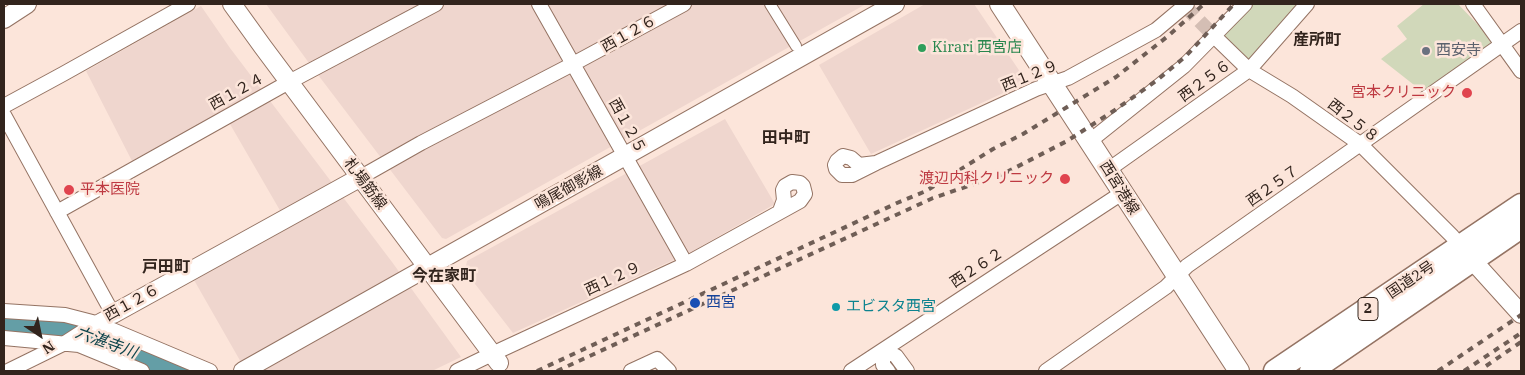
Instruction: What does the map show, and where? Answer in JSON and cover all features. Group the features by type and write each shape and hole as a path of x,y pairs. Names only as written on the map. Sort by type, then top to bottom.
{"highway":[{"name":"国道2号","path":"1312,371 1467,254 1521,205"},
{"name":"国道2号","path":"1275,371 1467,254 1521,227"}],"main road":[{"name":"西宮港線","path":"1000,4 1239,371"}],"street":[{"path":"4,19 27,4"},
{"path":"4,106 188,4"},
{"name":"札場筋線","path":"232,4 495,358"},
{"name":"西１２４","path":"57,212 289,82 436,4"},
{"name":"西１２５","path":"539,4 686,264"},
{"name":"西１２６","path":"8,371 68,341 93,325 420,143 574,64 684,4"},
{"path":"770,4 796,46"},
{"name":"鳴尾御影線","path":"243,371 895,4"},
{"name":"西１２９","path":"876,163 1036,89 1068,78 1156,30 1185,4"},
{"path":"1090,141 1184,66 1245,4"},
{"name":"西２５６","path":"1108,170 1249,70 1307,4"},
{"path":"1473,4 1521,71"},
{"name":"西２５７","path":"1046,371 1166,287 1187,266 1521,31"},
{"name":"西２５８","path":"1214,36 1249,70 1292,96 1360,144 1452,236 1467,254"},
{"path":"4,115 113,314"},
{"name":"西２６２","path":"851,371 1122,193"},
{"name":"西１２９","path":"457,371 495,358 686,264 780,211"},
{"path":"1467,254 1521,314"},
{"path":"4,311 65,315 210,371"},
{"path":"4,338 68,341 142,371"},
{"path":"888,371 883,365 883,350 896,356 907,371"},
{"path":"631,371 657,359 669,371"}],"shaded area":[{"path":"266,4 866,4 446,239 442,238"},
{"path":"925,4 974,4 1027,82 871,154 819,65"},
{"path":"201,6 230,48 392,262 461,357 432,371 246,371 194,280 289,226 223,112 132,161 86,71"},
{"path":"725,119 775,204 691,252 513,333 465,271 467,261"}],"green space":[{"path":"1250,4 1299,4 1253,59 1247,60 1222,37"},
{"name":"西安寺","path":"1424,4 1458,4 1480,27 1491,43 1423,92 1381,59 1407,39 1397,26"}],"waterway":[{"name":"六湛寺川","path":"4,324 63,328 96,337 176,371"}],"tunnel":[{"path":"1185,6 1214,36"}],"railway":[{"path":"537,371 926,191 993,149 1023,134 1116,77 1168,36 1204,4"},
{"path":"557,371 933,198 1003,174 1067,141 1156,81 1186,56 1234,4"},
{"path":"1438,371 1521,315"},
{"path":"1464,371 1521,333"},
{"path":"1486,366 1521,342"}],"place":[{"name":"Kirari 西宮店","path":"922,48"},
{"name":"西安寺","path":"1426,51"},
{"name":"宮本クリニック","path":"1467,93"},
{"name":"渡辺内科クリニック","path":"1065,179"},
{"name":"平本医院","path":"69,190"},
{"name":"西宮","path":"695,303"},
{"name":"エビスタ西宮","path":"836,307"}],"district":[{"name":"産所町","path":"1317,40"},
{"name":"田中町","path":"786,138"},
{"name":"戸田町","path":"166,267"},
{"name":"今在家町","path":"444,276"}]}
